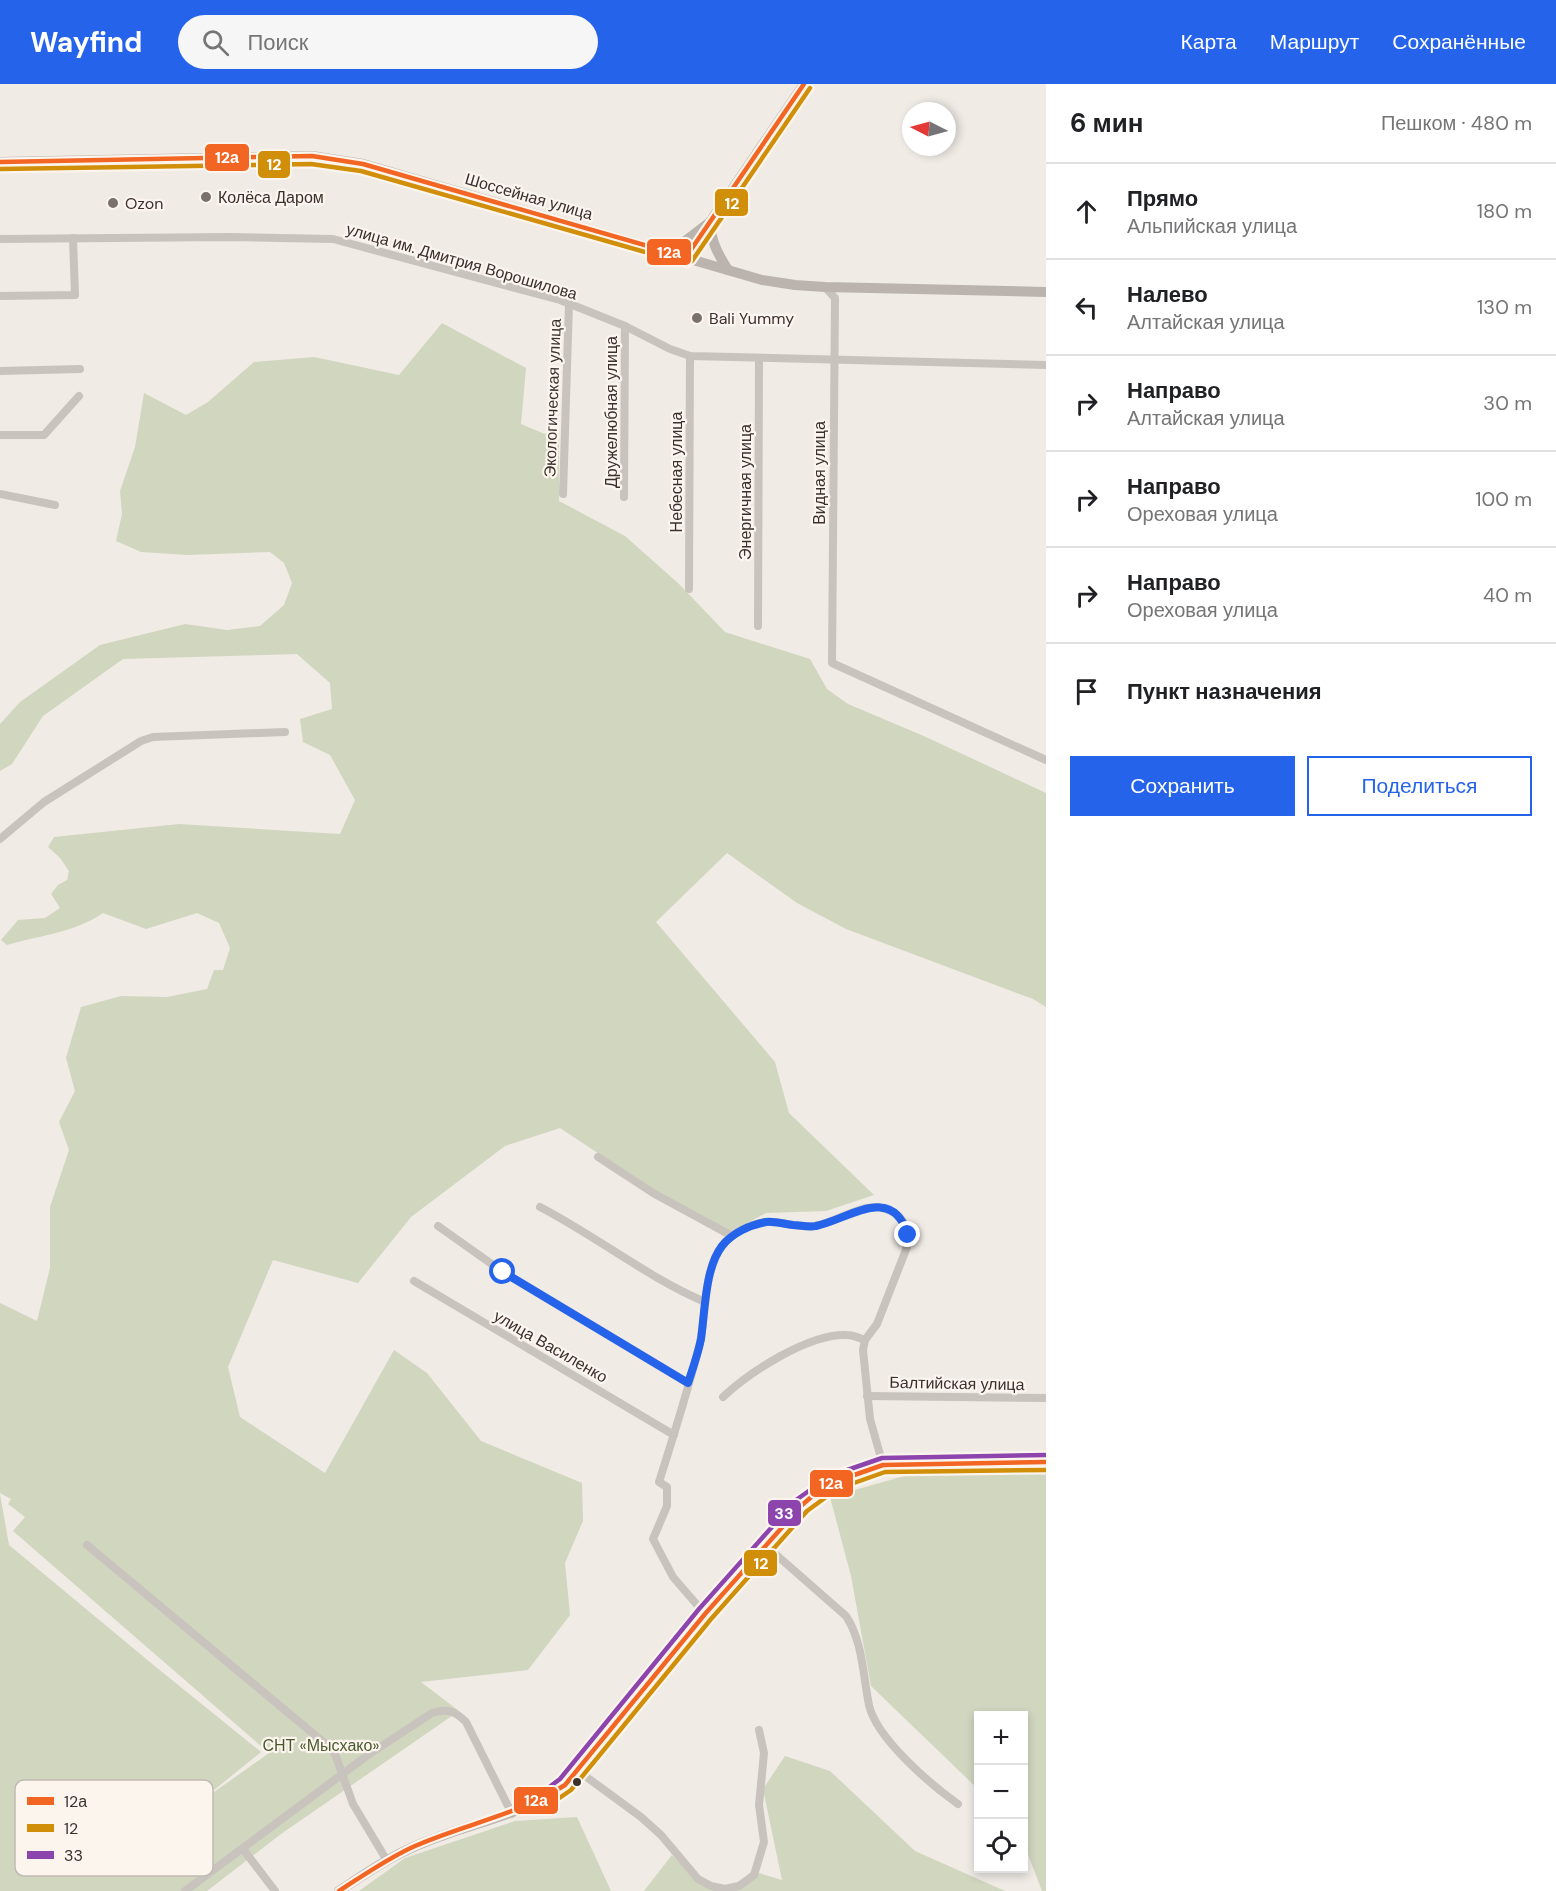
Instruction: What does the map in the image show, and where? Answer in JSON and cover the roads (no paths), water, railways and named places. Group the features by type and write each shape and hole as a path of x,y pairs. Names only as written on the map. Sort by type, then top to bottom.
{"street":[{"path":"686,257 804,84"},
{"name":"Шоссейная улица","path":"0,162 312,156 363,164 762,280 825,287 1046,292"},
{"path":"651,247 684,242 710,222"},
{"path":"710,222 712,241 729,270"},
{"name":"улица им. Дмитрия Ворошилова","path":"0,238 333,239 569,304 625,326 670,349 690,356 1046,365"},
{"path":"0,296 75,295 73,238"},
{"name":"Видная улица","path":"825,287 835,298 832,663 894,689 1046,760"},
{"name":"Экологическая улица","path":"563,494 569,304"},
{"name":"Дружелюбная улица","path":"624,497 625,326"},
{"name":"Небесная улица","path":"689,588 690,356"},
{"name":"Энергичная улица","path":"758,626 759,359"},
{"path":"0,371 80,369"},
{"path":"0,435 44,435 79,396"},
{"path":"0,494 56,505"},
{"path":"0,839 44,802 141,741 153,737 285,732"},
{"path":"598,1157 653,1193 732,1236"},
{"path":"540,1207 578,1227 679,1291 705,1302"},
{"path":"705,1614 673,1577 653,1539 667,1506 667,1487 659,1482 701,1340 705,1302 716,1256 732,1236 767,1222 815,1226 866,1208 877,1207 889,1210 899,1217 905,1226 908,1235 907,1246 877,1324 865,1340 863,1361 873,1431 883,1465"},
{"path":"438,1226 503,1272 688,1383"},
{"name":"улица Василенко","path":"414,1281 674,1434"},
{"path":"723,1397 742,1379 793,1350 840,1335 850,1335 865,1340"},
{"name":"Балтийская улица","path":"867,1396 1046,1398"},
{"path":"339,1891 386,1859 429,1840 512,1814 548,1797 565,1785 705,1614 765,1545 802,1505 834,1482 883,1465 1046,1462"},
{"path":"87,1545 328,1746 334,1754 353,1804 386,1859"},
{"path":"765,1545 846,1616 861,1658 870,1707 875,1721 886,1737 932,1786 958,1804"},
{"path":"213,1871 368,1755 432,1713 441,1710 459,1714 466,1722 512,1814"},
{"path":"577,1770 641,1817 661,1835 698,1879 711,1886 725,1889 739,1886 754,1875 764,1842 759,1805 764,1753 759,1730"},
{"path":"243,1849 275,1891"},
{"path":"185,1891 206,1876"}],"place":[{"name":"Колёса Даром","path":"206,197"},
{"name":"Ozon","path":"113,203"},
{"name":"Bali Yummy","path":"697,318"}],"park label":[{"name":"СНТ «Мысхако»","path":"321,1745"}]}
